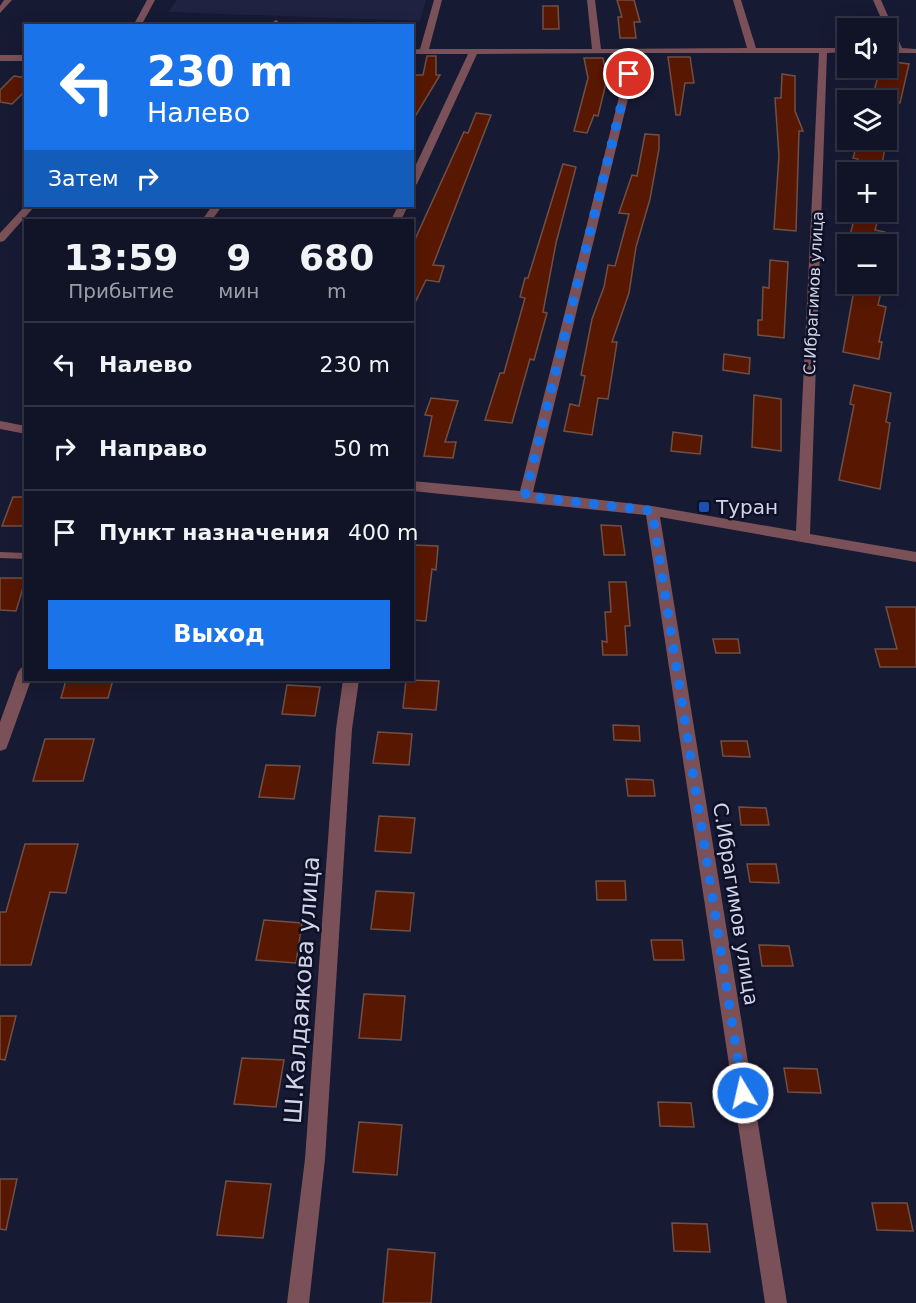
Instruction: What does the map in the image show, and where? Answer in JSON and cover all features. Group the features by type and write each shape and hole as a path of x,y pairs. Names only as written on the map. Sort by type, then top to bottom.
{"street":[{"path":"0,11 8,0"},
{"path":"138,24 151,0"},
{"path":"424,51 438,0"},
{"path":"591,0 597,52"},
{"path":"737,0 752,50"},
{"path":"877,0 899,50 916,51"},
{"name":"С.Ибрагимов улица","path":"803,537 823,50"},
{"path":"414,52 837,50"},
{"path":"414,180 474,51"},
{"path":"525,496 635,52"},
{"path":"0,67 5,58 24,58"},
{"path":"0,239 29,207"},
{"path":"0,425 24,430"},
{"path":"414,486 652,511 916,556"},
{"name":"С.Ибрагимов улица","path":"652,511 776,1303"},
{"path":"0,744 24,678"},
{"name":"Ш.Калдаякова улица","path":"298,1303 315,1159 344,729 351,681"}],"lane":[{"path":"0,555 24,556"}],"shaded area":[{"path":"177,0 426,0 420,21 168,12"}],"building":[{"path":"617,0 634,0 640,22 634,22 636,38 620,38 618,17 622,17"},
{"path":"543,6 558,6 559,29 543,29"},
{"path":"427,56 436,56 436,75 440,75 414,118 414,75 423,75"},
{"path":"668,57 690,57 694,83 685,83 680,115 676,115"},
{"path":"584,58 603,58 607,79 598,116 594,115 587,133 574,131 588,78"},
{"path":"897,62 909,64 900,103 897,103 897,90 874,90 877,78 897,78"},
{"path":"782,74 795,76 795,111 803,131 799,131 796,231 774,229 779,156 775,98 781,98"},
{"path":"14,76 24,78 24,92 12,104 0,102 0,90"},
{"path":"476,113 491,115 433,265 444,266 439,282 426,280 414,305 414,242 464,132 468,133"},
{"path":"645,134 659,135 659,149 650,199 636,247 629,293 612,342 617,342 608,399 598,398 592,435 564,431 570,404 579,406 585,376 581,375 592,319 604,287 608,265 615,266 629,214 619,213 632,175 637,176"},
{"path":"855,150 884,150 883,162 857,162 858,159 853,158"},
{"path":"563,164 576,167 556,243 543,312 547,313 534,360 530,359 512,423 485,420 500,373 504,373 525,298 520,297 525,278 528,278"},
{"path":"853,222 877,222 875,230 885,232 884,234 850,234"},
{"path":"770,260 788,262 784,338 758,335 758,320 762,320 763,287 769,288"},
{"path":"853,294 881,294 878,305 886,307 879,342 882,342 879,359 843,352"},
{"path":"724,354 750,358 749,374 723,370"},
{"path":"854,385 891,393 886,422 890,423 880,489 839,480 854,405 850,404"},
{"path":"754,395 781,399 781,451 752,447"},
{"path":"431,398 458,401 445,442 456,442 453,458 424,456 432,416 425,415"},
{"path":"673,432 702,436 700,454 671,451"},
{"path":"13,497 24,497 24,526 2,526"},
{"path":"601,525 621,526 625,555 604,555"},
{"path":"414,545 438,546 436,570 432,569 426,621 414,620"},
{"path":"0,578 24,578 16,611 0,610"},
{"path":"609,582 626,582 630,626 625,626 627,655 603,655 602,641 607,642 605,612 611,612"},
{"path":"886,607 916,607 916,667 880,667 875,649 897,649"},
{"path":"713,639 738,639 740,653 716,653"},
{"path":"66,681 113,681 108,698 61,698"},
{"path":"406,681 439,681 436,710 403,708"},
{"path":"287,685 320,687 315,716 282,714"},
{"path":"613,725 639,726 640,741 614,740"},
{"path":"378,732 412,734 409,765 373,763"},
{"path":"45,739 94,739 83,781 33,781"},
{"path":"721,741 747,741 750,757 723,756"},
{"path":"266,765 300,766 294,799 259,797"},
{"path":"626,779 653,780 655,796 628,796"},
{"path":"739,807 766,808 769,825 741,825"},
{"path":"379,816 415,818 411,853 375,851"},
{"path":"25,844 78,844 66,893 50,892 31,965 0,965 0,912 6,912"},
{"path":"747,864 776,864 779,883 750,882"},
{"path":"596,881 625,881 626,900 597,900"},
{"path":"376,891 414,893 410,931 371,929"},
{"path":"264,920 302,923 296,963 256,960"},
{"path":"651,940 682,940 684,960 654,960"},
{"path":"759,945 789,946 793,966 762,966"},
{"path":"364,994 405,996 401,1040 359,1038"},
{"path":"0,1016 16,1016 5,1060 0,1059"},
{"path":"242,1058 284,1060 276,1107 234,1104"},
{"path":"784,1068 817,1069 821,1093 788,1092"},
{"path":"658,1102 691,1103 694,1127 660,1126"},
{"path":"359,1122 402,1125 397,1175 353,1172"},
{"path":"0,1179 17,1179 6,1230 0,1229"},
{"path":"226,1181 271,1184 263,1238 217,1235"},
{"path":"872,1203 907,1203 913,1231 877,1230"},
{"path":"672,1223 707,1224 710,1252 674,1251"},
{"path":"388,1249 435,1253 431,1303 383,1303"}],"place":[{"name":"Туран","path":"704,507"}],"route":[{"path":"629,74 525,496 652,511 743,1093"}]}
